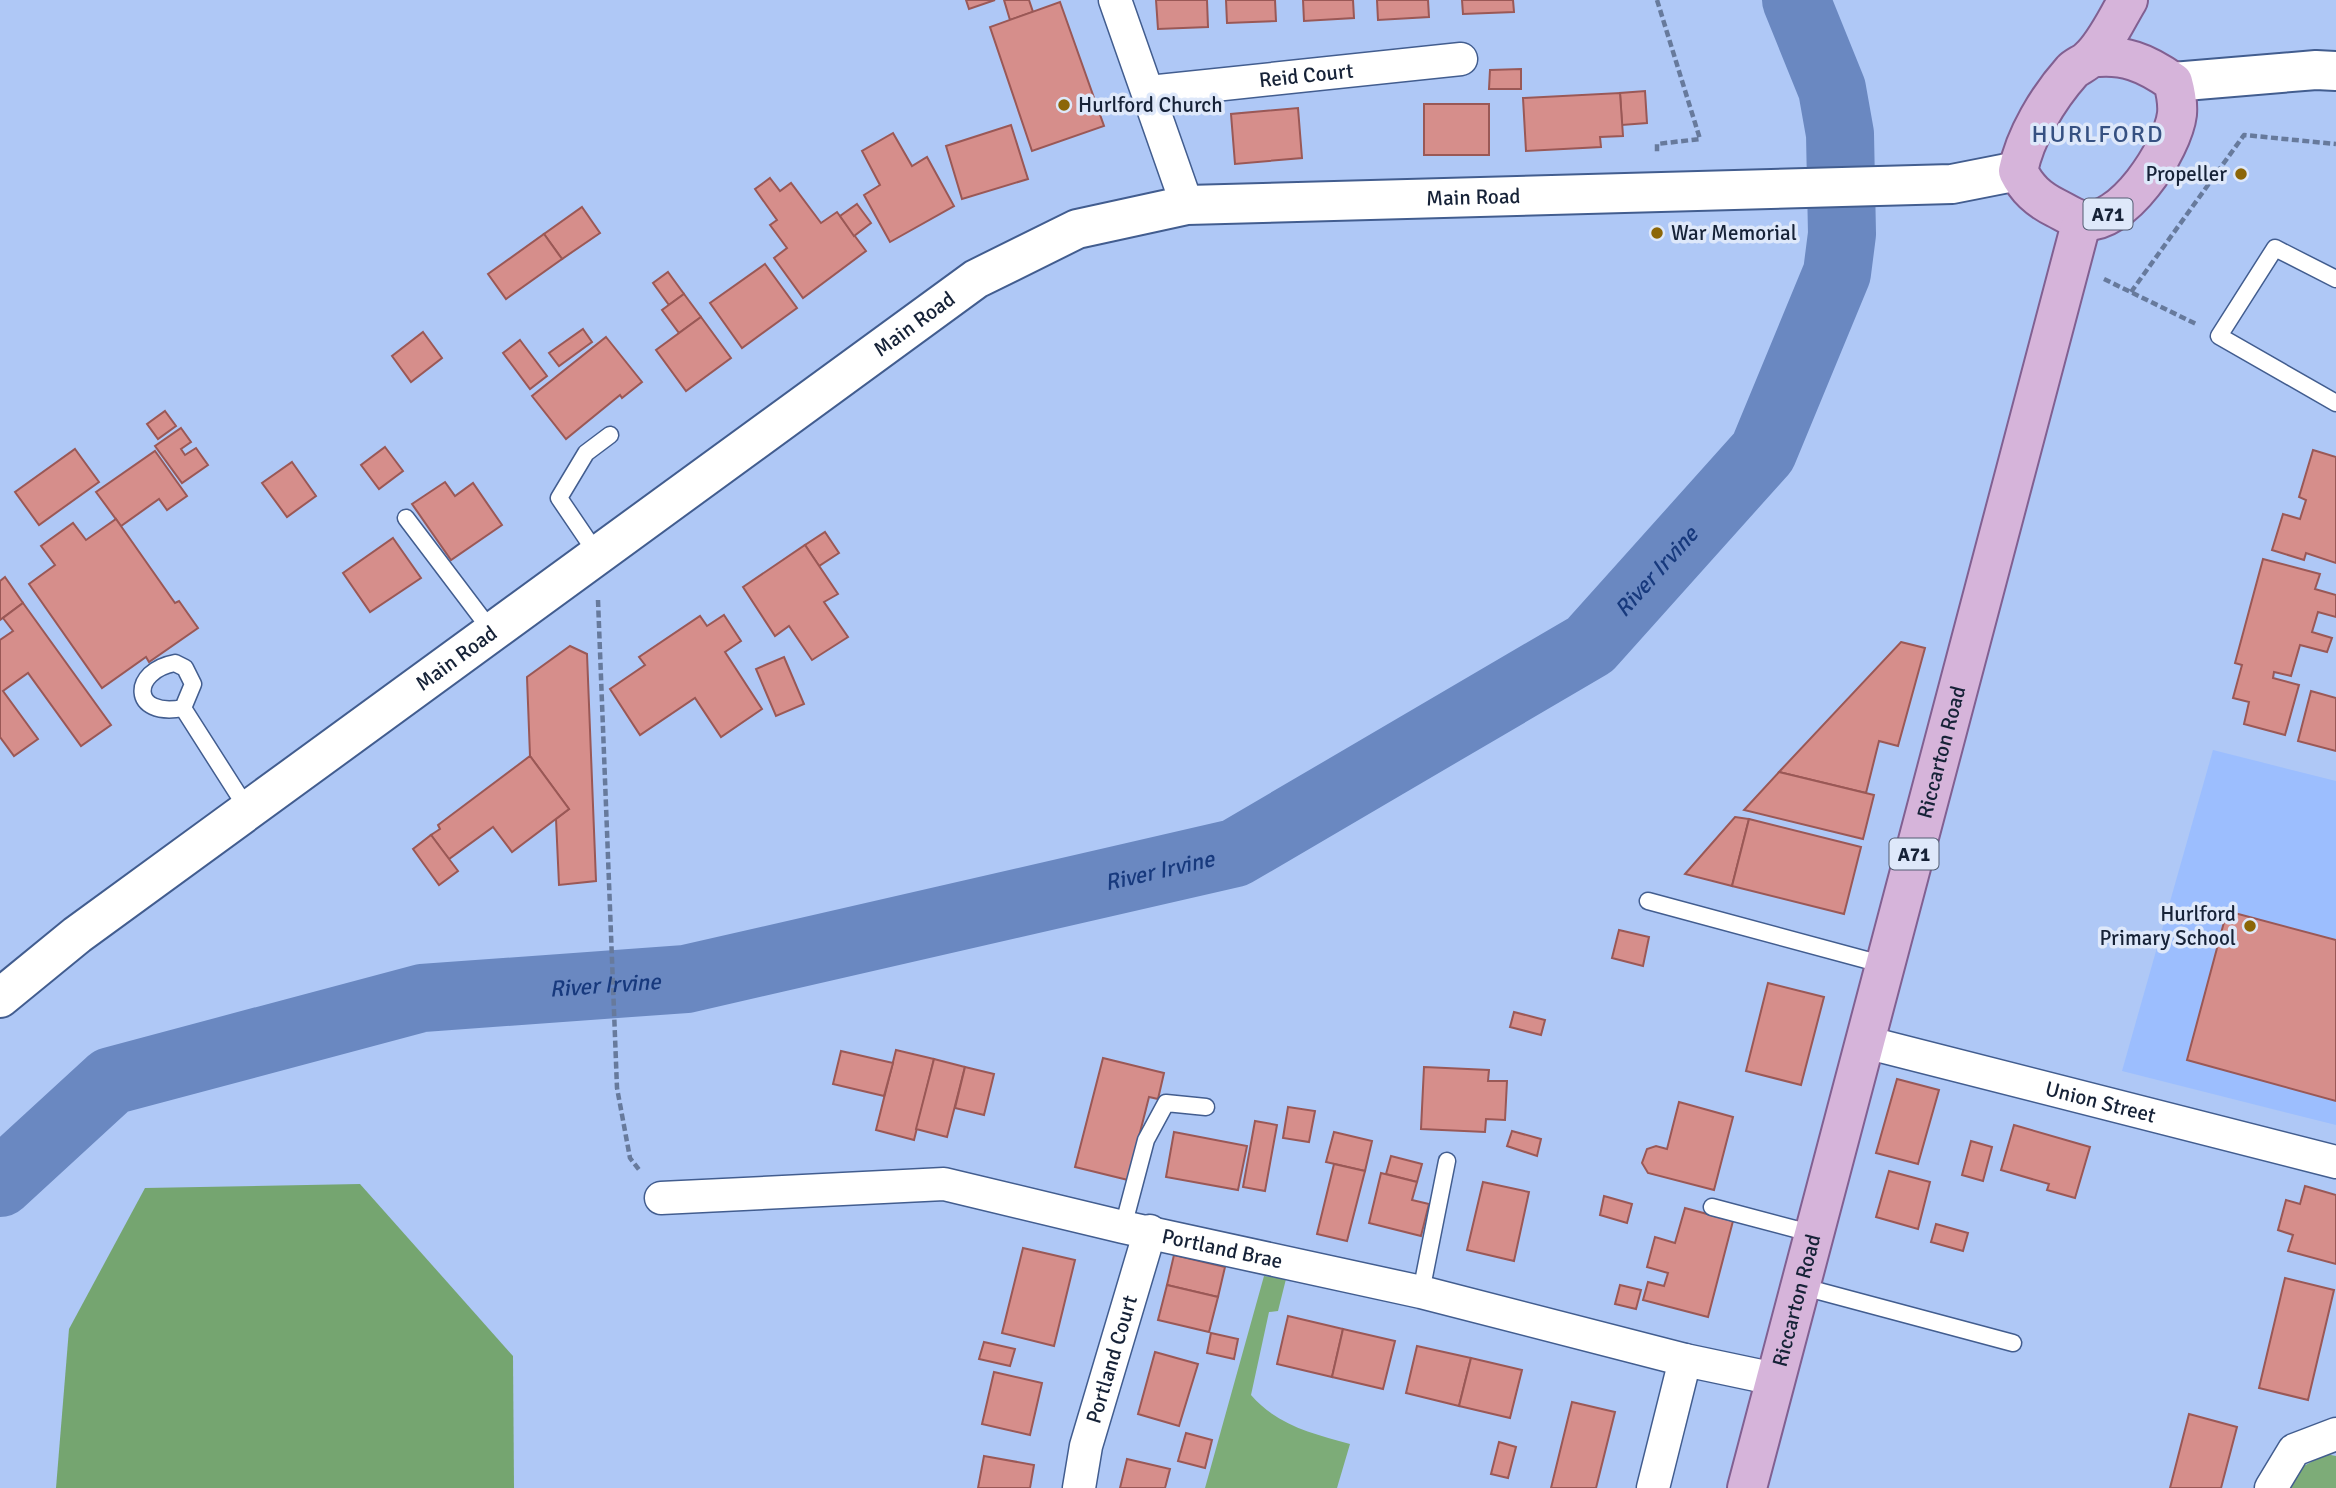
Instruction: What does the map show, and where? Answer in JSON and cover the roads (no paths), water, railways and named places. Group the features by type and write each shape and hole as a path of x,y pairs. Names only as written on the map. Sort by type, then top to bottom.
{"main road":[{"path":"2018,171 2031,133 2072,71 2090,58 2128,0"},
{"path":"2090,58 2119,55 2173,82 2316,70 2336,71"},
{"name":"A71","path":"2018,171 2032,192 2082,220 2096,219 2116,210 2136,192 2174,126 2177,113 2173,82"},
{"name":"Main Road","path":"0,998 77,935 976,279 1077,229 1187,205 1952,184 2018,171"},
{"name":"Riccarton Road","path":"1747,1488 2082,220"}],"street":[{"path":"1115,0 1187,205"},
{"name":"Reid Court","path":"1149,92 1461,59"},
{"name":"Union Street","path":"1865,1042 2336,1163"},
{"name":"Portland Brae","path":"662,1198 944,1184 1421,1292 1685,1360 1775,1379"},
{"name":"Portland Court","path":"1079,1488 1086,1446 1137,1229"},
{"path":"1653,1488 1685,1360"},
{"path":"2272,1488 2294,1450 2336,1434"}],"lane":[{"path":"2336,279 2275,248 2219,336 2336,403"},
{"path":"597,554 559,498 586,453 610,435"},
{"path":"407,519 493,633"},
{"path":"183,708 248,810"},
{"path":"1648,901 1885,965"},
{"path":"1137,1229 1146,1140 1161,1111 1166,1103 1206,1107"},
{"path":"1421,1292 1447,1161"},
{"path":"1712,1207 1814,1234"},
{"path":"1800,1286 2012,1343"}],"waterway":[{"name":"River Irvine","path":"0,1183 111,1081 422,998 686,979 1235,853 1590,645 1763,452 1837,273 1842,234 1840,134 1832,89 1796,0"}],"place":[{"name":"Hurlford Church","path":"1064,105"},
{"name":"Propeller","path":"2241,174"},
{"name":"War Memorial","path":"1657,233"},
{"name":"Hurlford Primary School","path":"2250,926"}],"district":[{"name":"HURLFORD","path":"2098,134"}]}
